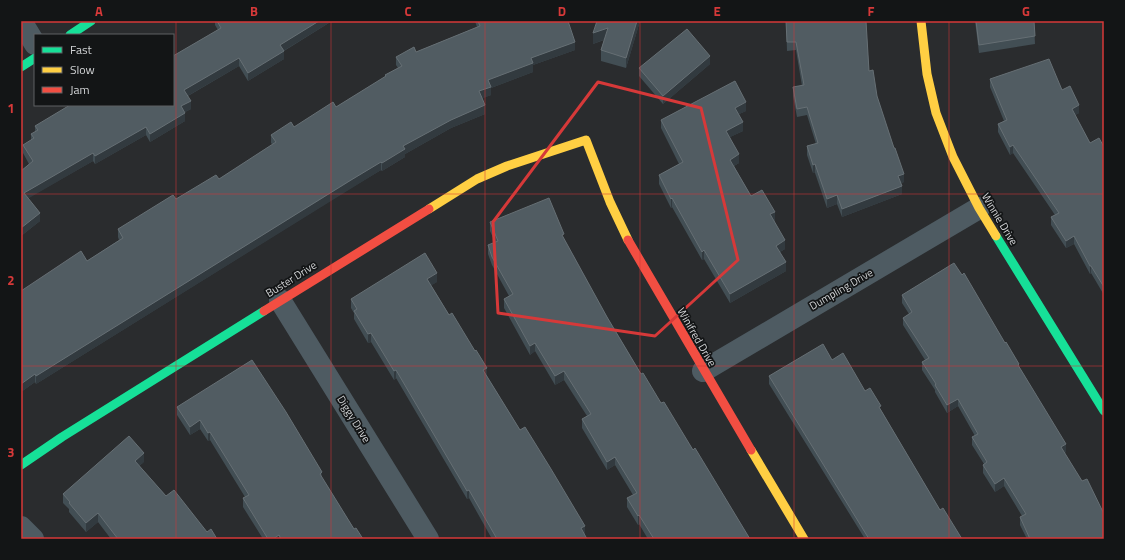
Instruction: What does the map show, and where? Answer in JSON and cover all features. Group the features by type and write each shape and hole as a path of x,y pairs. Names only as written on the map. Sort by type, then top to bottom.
{"street":[{"path":"21,21 34,42"},
{"path":"72,34 91,21"},
{"name":"Winnie Drive","path":"921,21 927,74 936,113 953,157 979,208 1104,411"},
{"path":"21,67 34,59"},
{"name":"Buster Drive","path":"21,465 62,437 280,300 477,179 507,166 586,140"},
{"name":"Winifred Drive","path":"586,140 610,202 631,247 804,539"},
{"name":"Dumpling Drive","path":"703,370 979,208"},
{"name":"Diggy Drive","path":"280,300 428,539"},
{"path":"21,527 33,539"}],"highlighted area":[{"path":"598,82 701,108 738,260 655,336 498,313 493,222"}],"building":[{"path":"217,21 319,21 280,45 284,51 248,73 239,58 184,90 191,101 181,106 185,113 150,134 146,127 95,156 93,153 24,193 40,213 21,228 21,171 33,161 23,145 34,138 31,134 38,130 35,126 68,106 174,106 174,55 221,28"},
{"path":"478,21 568,21 575,42 531,58 533,63 488,80 491,87 479,91 485,105 451,120 403,146 405,149 351,180 21,384 21,291 81,251 87,261 123,238 118,229 173,195 176,199 216,175 219,179 276,142 271,135 291,122 294,127 333,102 336,107 386,76 385,75 402,66 396,57 414,47 416,52 480,26"},
{"path":"597,21 637,21 626,58 601,50 608,28 593,33"},
{"path":"786,21 866,21 869,71 873,70 877,96 904,174 898,176 902,186 842,209 837,195 827,199 807,146 818,143 807,107 797,109 793,87 804,85 796,42 787,42"},
{"path":"976,21 1034,21 1035,36 979,45"},
{"path":"687,29 710,56 663,96 639,68"},
{"path":"1049,59 1062,90 1070,86 1079,105 1072,109 1090,143 1099,138 1104,147 1104,287 1090,266 1074,236 1066,241 1051,217 1059,213 1013,145 1010,147 998,124 1007,120 990,79"},
{"path":"735,81 746,102 735,108 743,122 726,131 739,154 730,160 751,196 762,190 775,212 770,214 785,240 776,246 786,262 730,294 704,250 702,252 672,198 671,199 659,175 683,162 661,120"},
{"path":"549,198 564,234 562,235 607,317 641,374 643,373 661,403 664,402 693,450 695,448 750,539 654,539 627,498 637,493 615,457 607,462 582,419 591,414 564,371 555,376 535,343 530,346 504,299 513,294 492,257 488,245 498,241 490,222"},
{"path":"425,253 437,273 427,279 449,315 452,313 475,351 476,350 487,368 483,370 520,430 525,427 551,469 585,526 581,528 587,539 497,539 396,370 394,371 371,333 368,334 354,311 357,309 351,299"},
{"path":"954,263 962,275 964,273 1066,444 1061,447 1082,481 1087,479 1104,514 1104,537 1099,539 1030,539 1020,517 1026,514 1004,478 995,484 983,465 987,462 972,437 978,434 958,399 947,405 922,362 929,358 903,318 912,312 902,295"},
{"path":"823,344 832,360 843,353 865,391 870,388 881,406 879,407 940,510 943,508 962,539 869,539 769,376"},
{"path":"252,360 286,412 322,472 320,474 354,529 356,528 363,539 281,539 279,535 273,539 268,539 243,498 249,495 210,432 208,433 200,420 190,427 177,407"},
{"path":"129,436 144,453 135,461 166,496 174,490 207,532 211,529 217,539 118,539 98,513 86,523 63,494"}],"traffic: fast":[{"path":"72,34 91,21"},
{"path":"21,67 34,59"},
{"path":"996,236 1104,411"},
{"path":"21,465 62,437 264,311"}],"traffic: slow":[{"path":"921,21 927,74 936,113 953,157 979,208 996,236"},
{"path":"429,209 477,179 507,166 586,140 610,202 628,240"},
{"path":"751,450 804,539"}],"traffic: jam":[{"path":"264,311 429,209"},
{"path":"628,240 751,450"}]}
